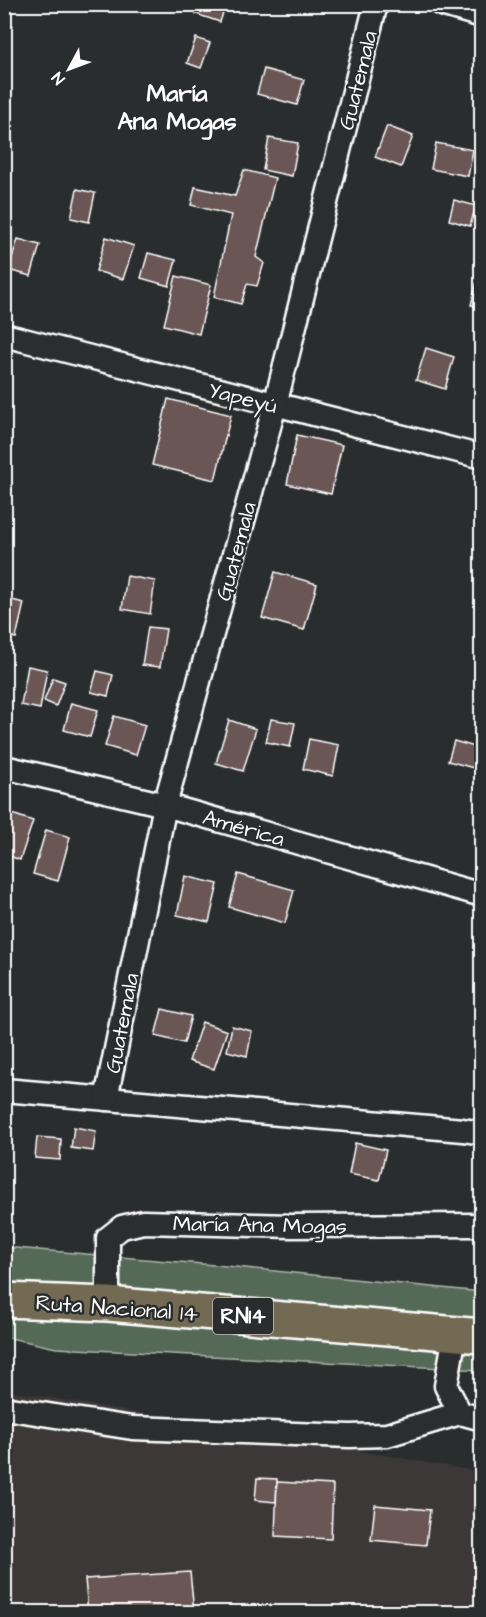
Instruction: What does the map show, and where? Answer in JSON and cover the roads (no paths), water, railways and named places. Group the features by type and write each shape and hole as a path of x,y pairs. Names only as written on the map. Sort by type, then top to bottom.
{"highway":[{"name":"Ruta Nacional 14","path":"4,1300 108,1304 468,1335"}],"street":[{"name":"Guatemala","path":"105,1099 165,805 275,405 376,4"},
{"path":"441,4 482,16"},
{"name":"Yapeyú","path":"4,335 482,457"},
{"name":"América","path":"4,767 165,805 482,895"},
{"path":"4,1090 482,1133"},
{"name":"María Ana Mogas","path":"108,1304 108,1238 122,1227 143,1222 291,1226 482,1225"},
{"path":"4,1408 132,1428 350,1436 387,1435 471,1416 446,1386 468,1335"}],"district":[{"name":"María Ana Mogas","path":"177,107"}]}
